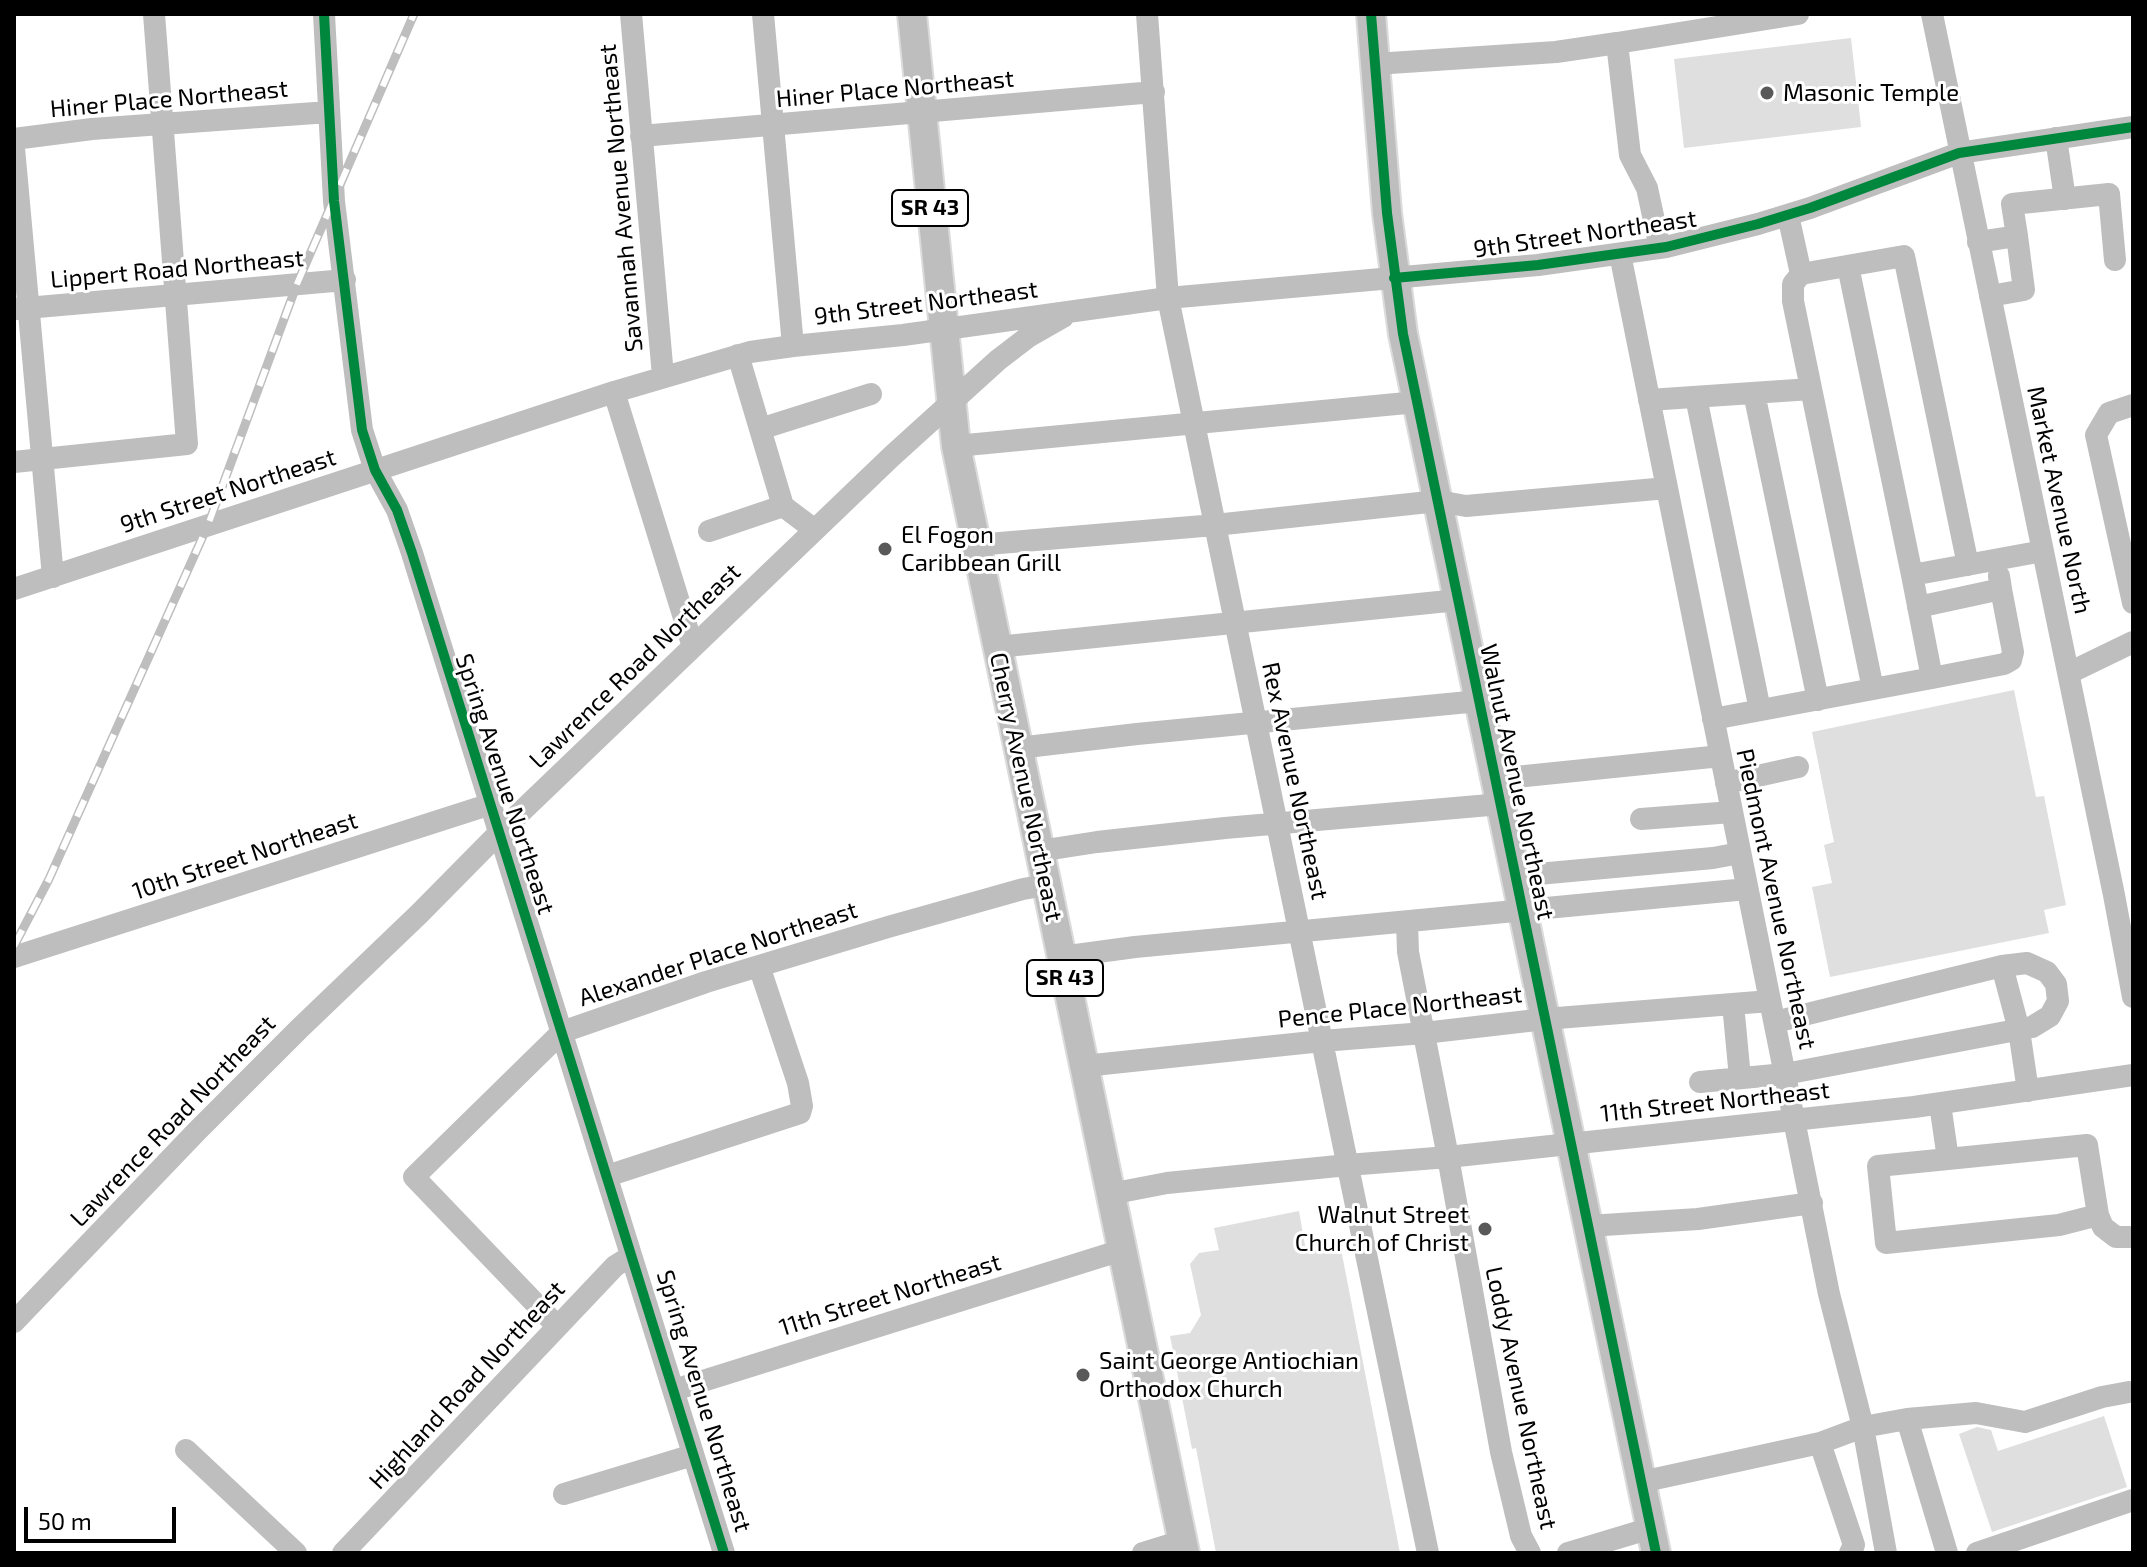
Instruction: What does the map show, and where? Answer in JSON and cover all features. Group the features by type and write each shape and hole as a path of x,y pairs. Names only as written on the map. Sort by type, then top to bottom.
{"main road":[{"name":"Cherry Avenue Northeast","path":"912,14 956,446 1184,1547"},
{"name":"Walnut Avenue Northeast","path":"1371,14 1394,278 1403,334 1653,1541"}],"street":[{"path":"14,462 187,444 154,14"},
{"name":"Spring Avenue Northeast","path":"324,14 334,201 362,430 375,470 397,510 412,553 724,1553"},
{"name":"Savannah Avenue Northeast","path":"631,14 663,376"},
{"path":"763,14 793,346"},
{"name":"Rex Avenue Northeast","path":"1147,14 1168,298 1428,1553"},
{"path":"1375,64 1556,52 1798,14"},
{"name":"Market Avenue North","path":"1932,14 2069,673 2124,893 2133,997"},
{"path":"1617,43 1630,155 1647,188 1660,248"},
{"name":"Hiner Place Northeast","path":"641,136 1154,92"},
{"name":"Hiner Place Northeast","path":"14,139 92,129 329,112"},
{"name":"9th Street Northeast","path":"14,589 663,376 738,355 1168,298 1538,265 1660,248 1788,215 1959,153 2133,127"},
{"path":"2056,138 2065,199"},
{"path":"14,148 21,309 42,459 53,577"},
{"path":"1990,296 2024,290 2012,204 2109,194 2115,260"},
{"path":"1788,215 1801,274"},
{"path":"1978,242 2017,236"},
{"name":"Piedmont Avenue Northeast","path":"1620,254 1829,1294 1863,1427 1886,1553"},
{"path":"1873,689 1793,301 1793,284 1801,274 1904,256 1968,565"},
{"path":"1848,266 1932,678"},
{"name":"Lippert Road Northeast","path":"21,309 345,280"},
{"name":"Lawrence Road Northeast","path":"14,1322 197,1131 500,832 815,530 998,360 1028,337 1076,310"},
{"path":"738,355 783,506 815,530"},
{"path":"1649,400 1811,389"},
{"path":"614,392 693,647"},
{"path":"1754,393 1818,700"},
{"path":"760,429 871,394"},
{"path":"1696,397 1760,710"},
{"path":"956,446 1417,402"},
{"path":"2133,405 2109,413 2096,435 2133,603"},
{"path":"976,545 1215,525 1438,501 1466,506 1667,488"},
{"path":"709,531 783,506"},
{"path":"1912,575 2043,551"},
{"path":"1713,719 2004,664 2011,660 2013,652 1996,559"},
{"path":"1918,607 2001,589"},
{"path":"997,647 1458,600"},
{"path":"2069,673 2133,642"},
{"path":"1018,748 1479,701"},
{"path":"1039,851 1097,842 1278,824 1721,756"},
{"path":"1726,783 1798,767"},
{"name":"10th Street Northeast","path":"14,957 491,804"},
{"path":"1641,819 1732,812"},
{"path":"1516,876 1740,853"},
{"name":"Alexander Place Northeast","path":"557,1326 414,1177 562,1032 706,982 888,927 1046,885"},
{"path":"1061,957 1135,947 1747,889"},
{"name":"Loddy Avenue Northeast","path":"1407,922 1408,952 1501,1452 1521,1536 1530,1553"},
{"name":"Pence Place Northeast","path":"1084,1066 1545,1019 1733,1004 1772,1012 2027,963 2047,972 2056,984 2058,1001 2050,1016 2032,1027 2019,1030"},
{"path":"607,1176 800,1113 802,1106 798,1083 759,966"},
{"path":"2002,966 2019,1030 2028,1091"},
{"path":"1733,1004 1740,1078"},
{"path":"1700,1082 1785,1074 2019,1030"},
{"name":"11th Street Northeast","path":"1110,1194 1167,1183 1448,1157 1940,1104 2133,1075"},
{"path":"1940,1104 1948,1159"},
{"path":"2098,1215 2059,1225 1886,1243 1878,1166 2087,1145 2098,1215 2103,1227 2116,1237 2133,1237"},
{"path":"1588,1226 1698,1219 1812,1203"},
{"name":"11th Street Northeast","path":"674,1390 1122,1250"},
{"name":"Highland Road Northeast","path":"343,1553 615,1266 631,1256"},
{"path":"1641,1482 1820,1443 1863,1427 1907,1419 1976,1413 2025,1422 2102,1397 2132,1396"},
{"path":"1907,1419 1947,1553"},
{"path":"1820,1443 1854,1545 1850,1553"},
{"path":"186,1450 296,1553"},
{"path":"564,1494 693,1455"},
{"path":"1977,1553 2133,1500"},
{"path":"1568,1553 1653,1541"},
{"path":"1143,1553 1184,1547"}],"building":[{"name":"Masonic Temple","path":"1851,38 1861,127 1684,148 1674,59"},
{"path":"2014,690 2036,797 2044,796 2066,905 2044,910 2049,933 1830,977 1812,887 1832,883 1824,845 1834,842 1812,732"},
{"path":"1299,1211 1306,1251 1340,1244 1400,1553 1216,1553 1170,1336 1190,1333 1201,1315 1190,1264 1199,1253 1219,1250 1214,1228"},
{"path":"2104,1416 2127,1487 1992,1532 1959,1434 1977,1427 1991,1430 1998,1451"}],"railway":[{"path":"14,946 49,879 208,525 297,284 414,14"}],"cycle path":[{"path":"324,14 334,201 362,430 375,470 397,510 412,553 724,1553"},
{"path":"1371,14 1387,213 1403,334 1656,1553"},
{"path":"1394,278 1538,265 1666,247 1810,208 1959,153 2133,127"}],"place":[{"name":"Masonic Temple","path":"1767,93"},
{"name":"El Fogon Caribbean Grill","path":"885,549"},
{"name":"Walnut Street Church of Christ","path":"1485,1229"},
{"name":"Saint George Antiochian Orthodox Church","path":"1083,1375"}]}
